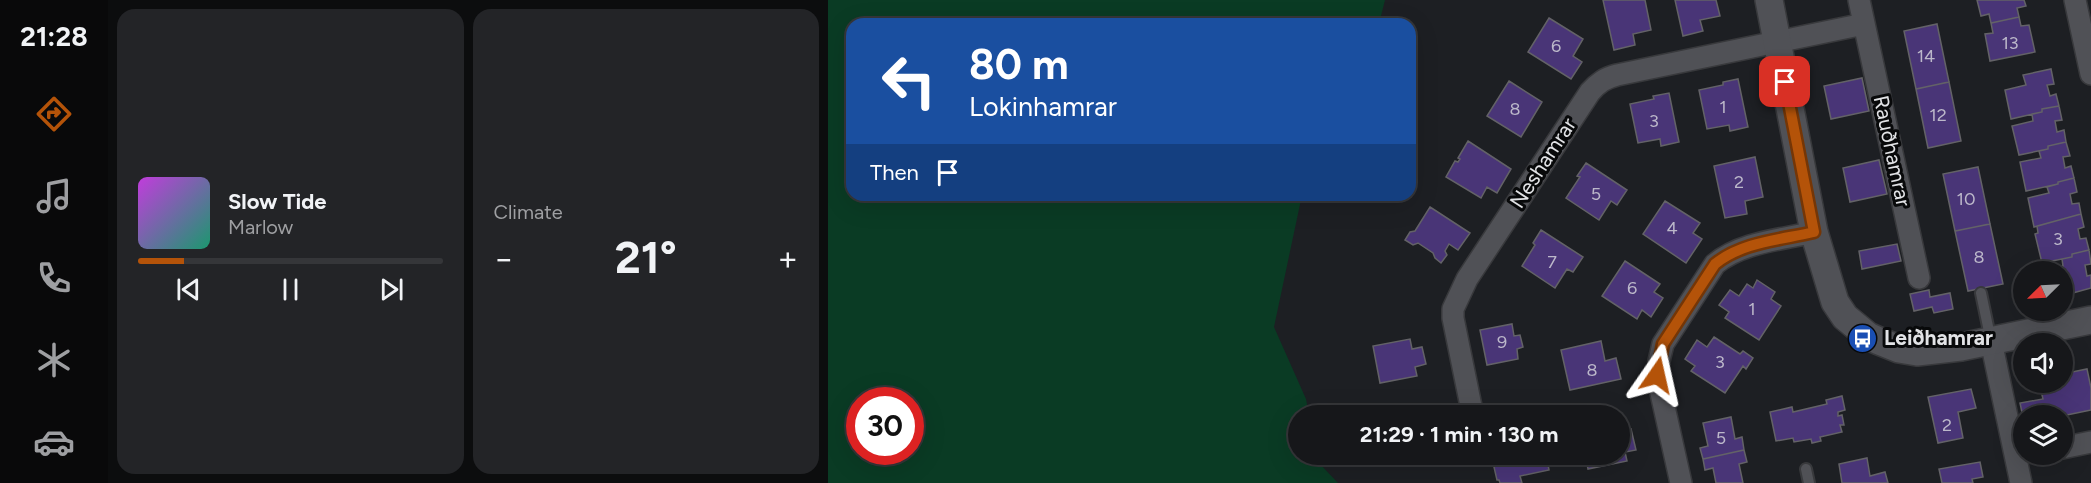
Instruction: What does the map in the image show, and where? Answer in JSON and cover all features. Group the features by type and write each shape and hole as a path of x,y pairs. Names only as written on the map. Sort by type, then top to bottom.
{"street":[{"path":"1769,0 1814,232 1835,302 1845,316 1868,336 1889,346 1917,352 1961,347 2091,320"},
{"name":"Rauðhamrar","path":"1859,0 1919,278"},
{"path":"2075,0 2091,74"},
{"path":"1777,42 1864,24"},
{"name":"Neshamrar","path":"1471,405 1453,309 1467,279 1590,92 1607,78 1617,75 1777,42"},
{"path":"1681,483 1657,375 1663,344 1715,264 1724,257 1744,247 1814,232"},
{"path":"1991,341 2013,415"},
{"path":"2073,446 2091,442"},
{"path":"2021,483 2024,465"}],"lane":[{"path":"1981,293 1991,341"},
{"path":"1806,469 1809,483"}],"green space":[{"path":"828,0 1385,0 1380,18 846,18 846,201 1301,201 1274,327 1307,405 1288,405 1288,465 1321,465 1338,483 828,483"}],"building":[{"path":"1603,0 1645,0 1651,30 1633,34 1635,45 1614,50"},
{"path":"1675,0 1716,0 1720,16 1700,20 1703,31 1683,36"},
{"path":"1977,0 2024,0 2026,6 2017,8 2019,17 1991,23 1989,14 1981,16"},
{"path":"2019,17 2021,26 2029,25 2035,52 1990,61 1985,34 1993,33 1991,23"},
{"path":"1549,18 1583,39 1573,56 1582,62 1571,79 1528,52"},
{"path":"1937,24 1949,82 1916,89 1904,31"},
{"path":"2051,69 2054,84 2047,85 2050,96 2056,94 2059,106 2011,119 2005,90 2026,85 2023,75"},
{"path":"1862,78 1869,111 1831,119 1824,86"},
{"path":"1738,79 1748,127 1730,131 1729,125 1707,129 1699,90"},
{"path":"1509,81 1542,102 1521,137 1487,116"},
{"path":"1949,82 1961,141 1928,148 1916,89"},
{"path":"1669,93 1679,142 1661,146 1660,139 1638,143 1630,104"},
{"path":"2059,106 2062,120 2055,121 2057,132 2064,130 2066,142 2048,146 2048,149 2019,155 2012,126 2033,121 2032,114 2042,112 2042,109"},
{"path":"1468,141 1511,169 1497,193 1487,187 1481,198 1446,177 1455,161 1458,162 1460,159 1458,158"},
{"path":"2066,142 2070,156 2063,157 2065,168 2071,166 2074,178 2026,191 2020,162 2041,158 2039,151 2048,149 2048,146"},
{"path":"1755,157 1763,197 1745,201 1747,214 1725,218 1714,166"},
{"path":"1879,160 1887,194 1850,202 1843,168"},
{"path":"1586,163 1627,190 1617,205 1611,201 1599,220 1566,198"},
{"path":"1978,167 1990,224 1955,231 1943,174"},
{"path":"2074,178 2077,192 2070,194 2072,204 2079,203 2081,214 2034,227 2028,198 2049,193 2047,187"},
{"path":"1665,201 1700,223 1693,233 1702,239 1686,263 1643,234"},
{"path":"1430,207 1470,233 1458,250 1449,244 1445,251 1447,255 1441,263 1433,253 1418,243 1413,245 1405,240 1410,232 1415,231"},
{"path":"2081,214 2084,227 2078,229 2080,239 2086,238 2089,250 2072,254 2072,257 2042,261 2035,234 2038,233 2037,226"},
{"path":"1990,224 2003,284 1968,291 1955,231"},
{"path":"1541,230 1583,257 1573,272 1567,269 1555,288 1522,266"},
{"path":"1897,244 1901,261 1862,269 1859,251"},
{"path":"2089,250 2091,264 2085,265 2087,276 2091,275 2091,288 2073,293 2073,261 2062,261 2062,259 2072,257 2072,254"},
{"path":"1625,261 1660,284 1654,292 1663,298 1651,317 1642,310 1637,319 1602,296"},
{"path":"1757,280 1775,292 1771,299 1781,306 1759,340 1725,318 1729,312 1719,305 1730,290 1739,296 1747,284 1753,288"},
{"path":"1929,290 1930,297 1950,293 1953,309 1934,313 1932,307 1914,311 1910,294"},
{"path":"1512,324 1514,336 1520,335 1523,347 1517,349 1518,359 1487,365 1480,330"},
{"path":"1714,337 1740,354 1743,351 1753,358 1746,369 1743,366 1725,393 1691,371 1695,366 1685,359 1697,340 1707,347"},
{"path":"1410,339 1412,349 1422,347 1426,364 1415,367 1417,376 1380,383 1373,346"},
{"path":"1601,341 1605,361 1616,358 1621,379 1570,390 1561,350"},
{"path":"2087,369 2091,388 2091,410 2073,414 2073,405 2020,405 2020,403 2043,399 2042,393 2073,393 2073,372"},
{"path":"1971,389 1976,408 1958,412 1963,438 1938,443 1928,397"},
{"path":"1842,396 1845,410 1838,412 1838,416 1842,415 1844,425 1840,425 1842,432 1820,437 1821,441 1812,443 1811,439 1794,442 1793,438 1776,441 1770,412 1792,407 1793,412 1827,404 1826,400"},
{"path":"1731,417 1735,439 1742,437 1744,450 1703,459 1700,448 1708,446 1703,423"},
{"path":"1630,429 1631,429 1636,450 1630,451"},
{"path":"1744,450 1747,462 1739,464 1743,483 1716,483 1713,468 1705,470 1703,459"},
{"path":"1867,458 1870,476 1885,472 1888,483 1842,483 1839,464"},
{"path":"1980,462 1983,477 1972,479 1973,483 1942,483 1939,469"},
{"path":"1494,465 1548,465 1549,470 1520,476 1522,483 1500,483 1497,480"},
{"path":"1587,465 1608,465 1588,469"}],"place":[{"name":"Leiðhamrar","path":"1863,338"}],"route":[{"path":"1657,375 1663,344 1715,264 1744,247 1814,232 1785,82"}]}
